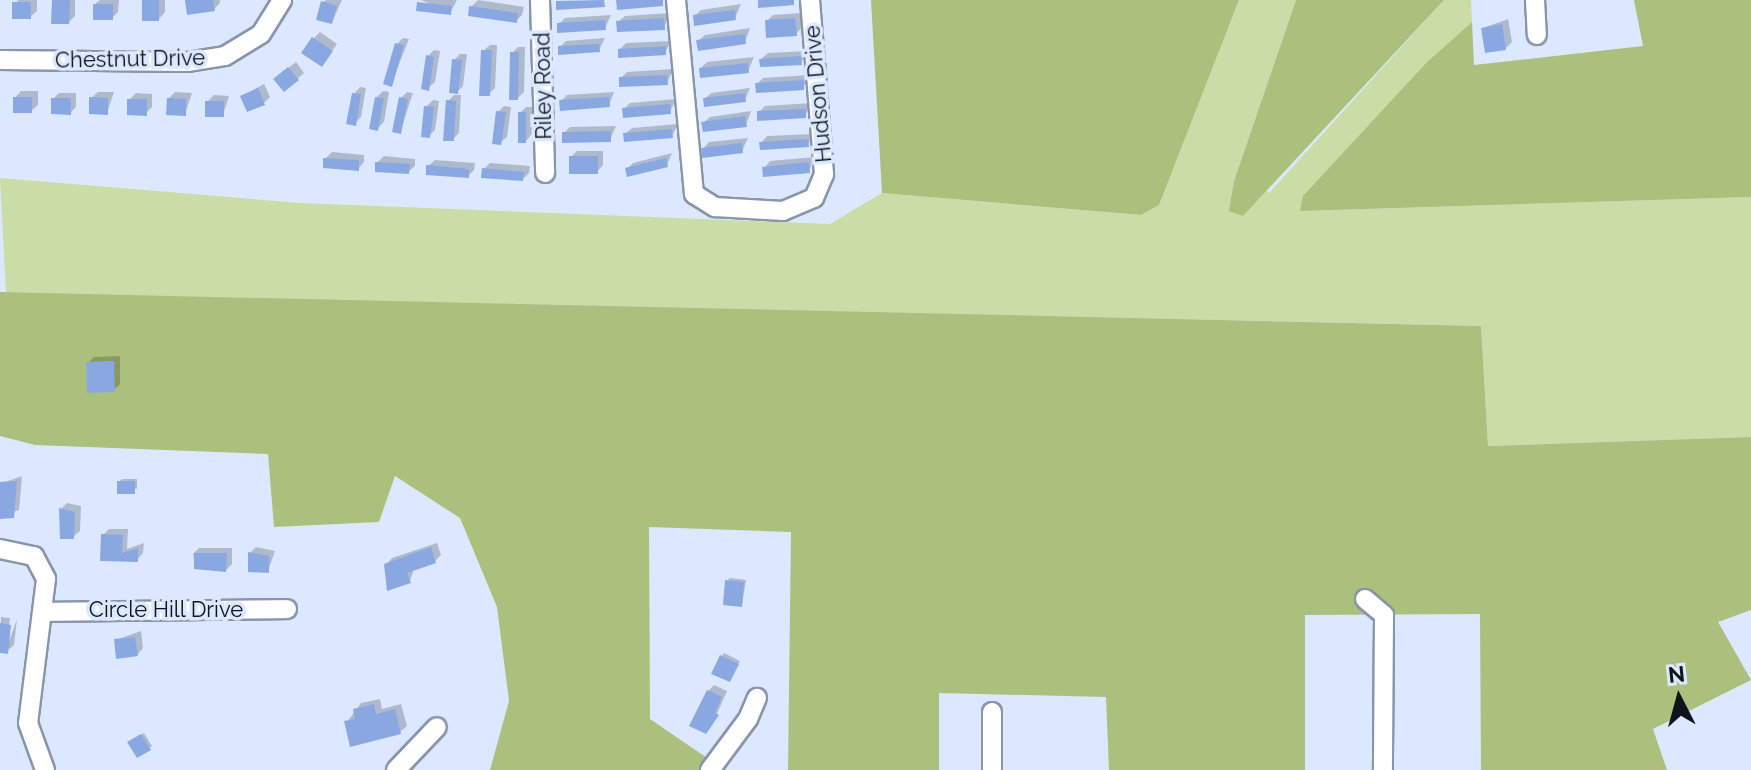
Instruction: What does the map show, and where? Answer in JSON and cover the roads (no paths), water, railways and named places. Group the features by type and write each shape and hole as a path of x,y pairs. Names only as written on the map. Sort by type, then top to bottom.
{"street":[{"name":"Chestnut Drive","path":"0,60 187,62 225,56 261,34 282,0"},
{"name":"Riley Road","path":"540,0 545,173"},
{"name":"Hudson Drive","path":"676,0 694,194 715,207 783,211 814,198 824,174 810,0"},
{"path":"1535,0 1537,35"},
{"path":"0,549 26,551 39,559 46,579 28,723 45,770"},
{"path":"1365,599 1384,615 1383,770"},
{"name":"Circle Hill Drive","path":"44,612 287,609"},
{"path":"710,770 748,719 757,698"},
{"path":"992,712 992,770"},
{"path":"396,770 437,727"}]}
